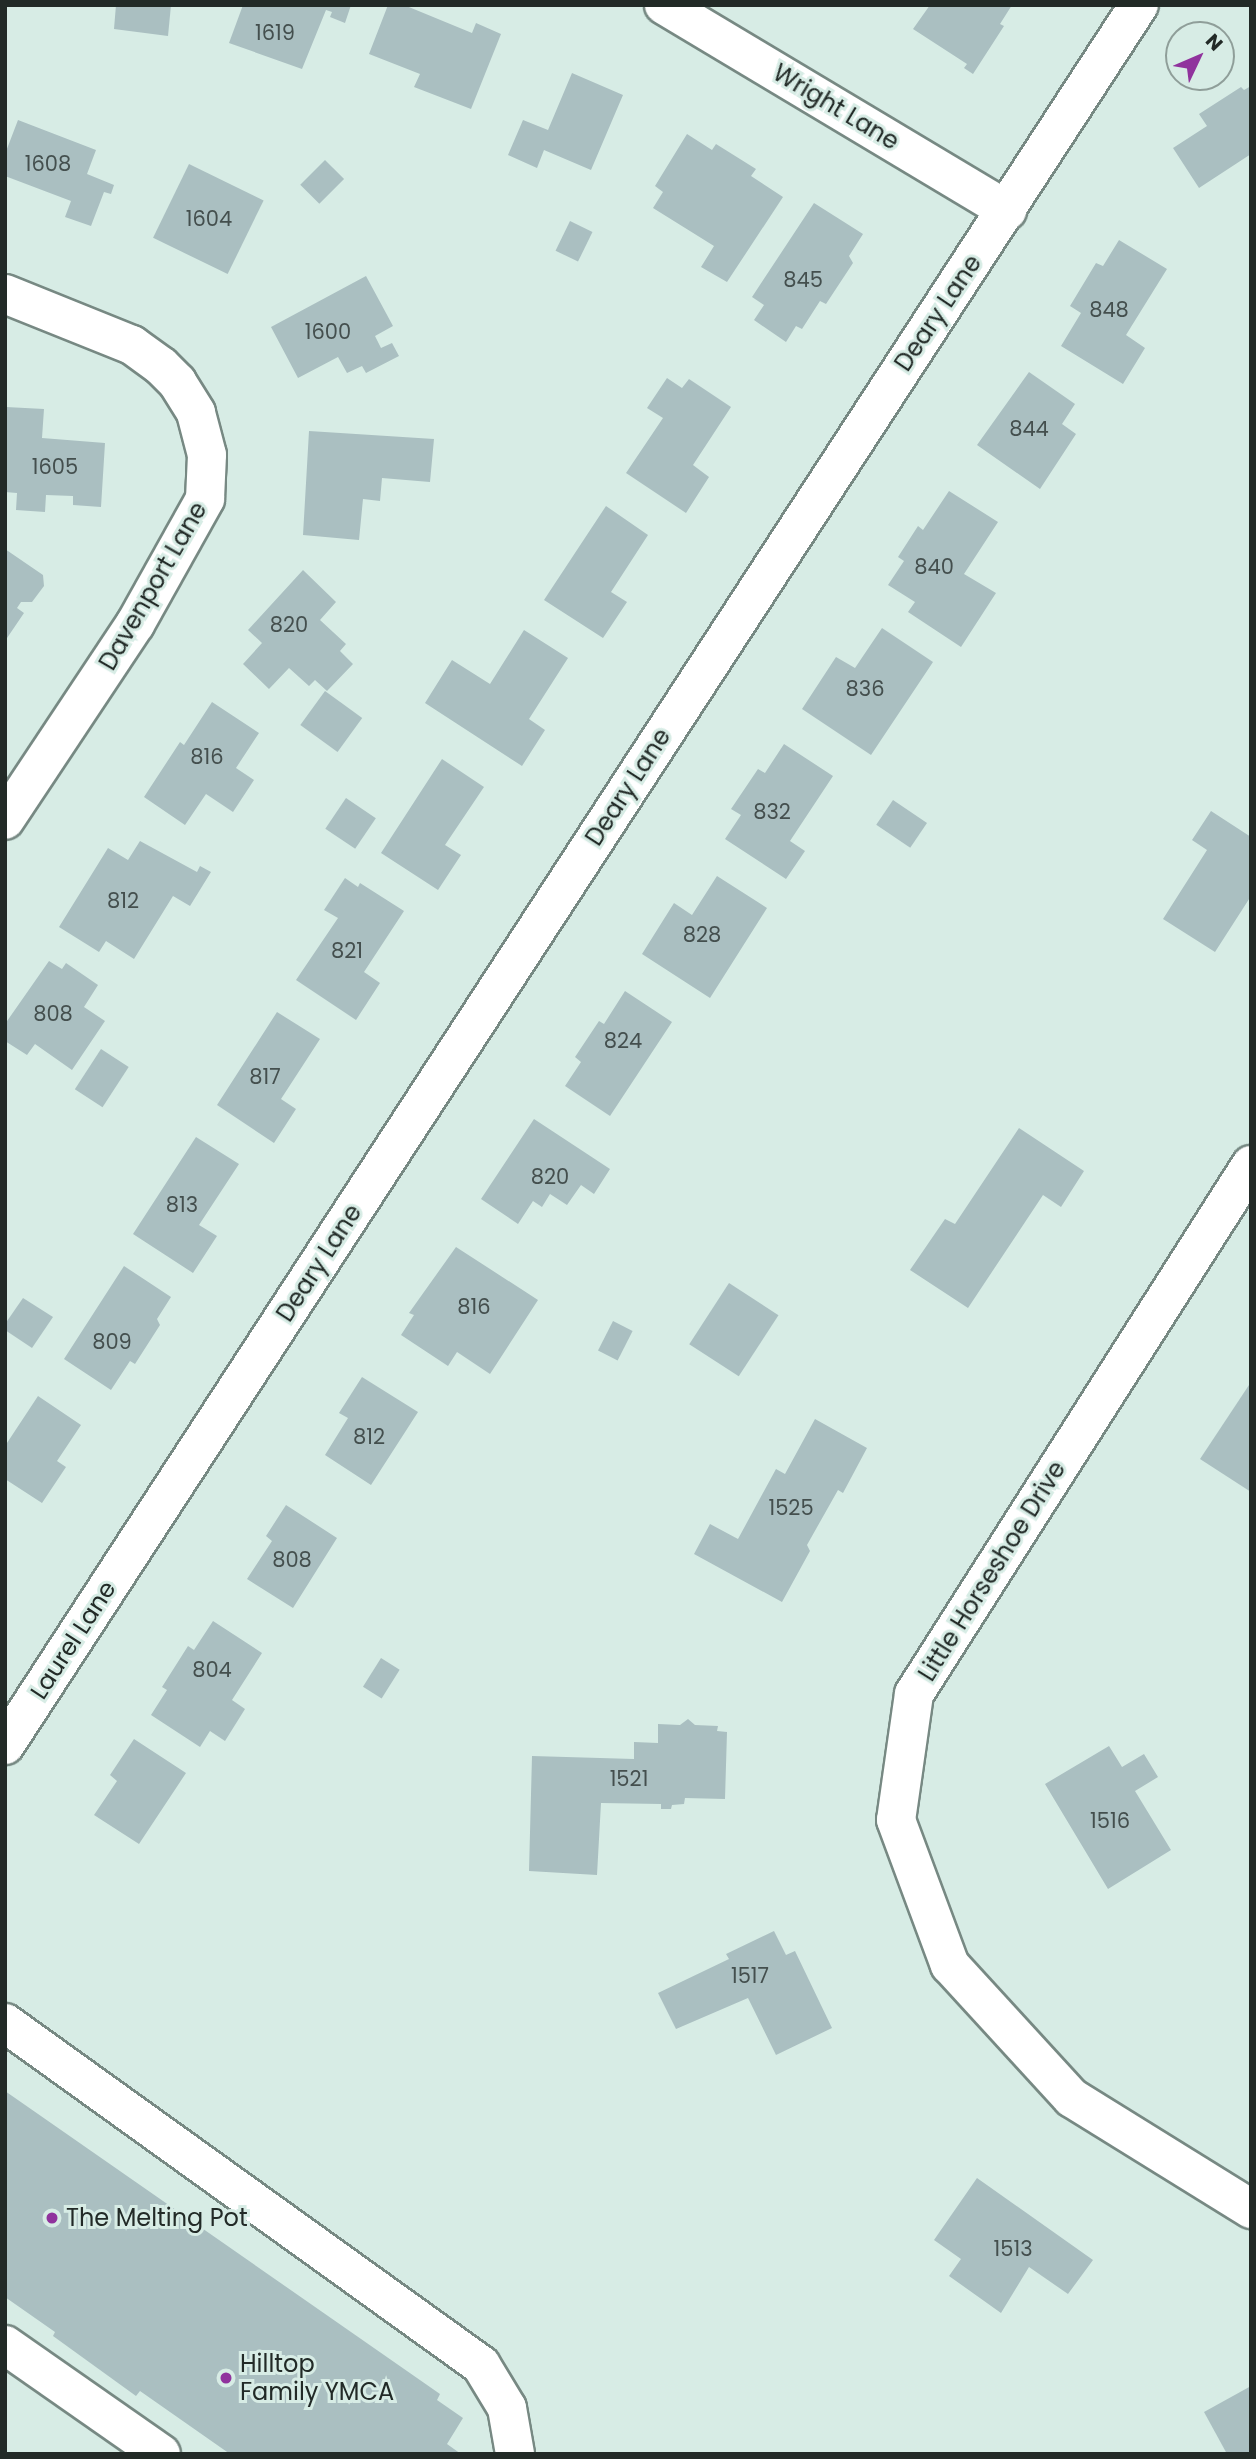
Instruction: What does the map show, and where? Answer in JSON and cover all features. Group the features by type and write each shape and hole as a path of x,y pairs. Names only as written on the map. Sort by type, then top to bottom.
{"street":[{"name":"Wright Lane","path":"664,5 1007,210"},
{"name":"Deary Lane","path":"118,1571 1139,5"},
{"name":"Davenport Lane","path":"5,294 132,345 161,366 177,382 195,413 207,455 205,499 135,624 13,809"},
{"name":"Little Horseshoe Drive","path":"1251,1165 914,1694 896,1820 950,1965 1072,2098 1251,2209"},
{"name":"Laurel Lane","path":"5,1745 118,1571"},
{"path":"5,2023 481,2365 507,2408 515,2454"},
{"path":"5,2345 160,2454"}],"building":[{"path":"116,5 171,5 168,36 114,29"},
{"path":"243,5 351,5 345,23 330,17 332,12 326,10 302,69 229,43"},
{"path":"388,5 404,5 472,33 476,23 501,34 471,109 414,87 420,74 369,54"},
{"path":"930,5 1012,5 1000,24 1004,26 973,74 964,68 967,64 913,29"},
{"path":"572,73 623,95 591,170 544,150 537,168 508,155 523,120 548,130"},
{"path":"1251,86 1251,154 1199,188 1173,148 1207,126 1199,114 1241,87 1244,90"},
{"path":"18,120 96,150 87,174 114,185 111,194 104,192 91,226 65,217 71,201 5,176 5,154"},
{"path":"687,134 712,150 716,144 756,169 751,176 783,197 727,282 701,267 714,246 653,208 663,192 655,186"},
{"path":"325,160 344,179 319,204 300,185"},
{"path":"189,164 264,200 228,274 153,238"},
{"path":"814,203 863,234 849,256 853,263 826,304 820,301 802,329 796,326 786,342 754,320 764,305 752,297"},
{"path":"570,221 592,232 578,262 556,251"},
{"path":"1119,240 1167,269 1126,335 1145,348 1123,384 1061,346 1081,313 1070,306 1096,263 1103,266"},
{"path":"366,276 393,326 375,336 381,348 392,343 399,356 366,373 362,366 347,373 338,357 298,378 271,327"},
{"path":"1029,372 1075,404 1062,424 1076,434 1040,489 977,445"},
{"path":"667,378 682,388 689,379 731,407 693,465 709,477 686,513 626,473 663,418 647,408"},
{"path":"6,407 44,409 42,438 105,443 101,507 73,505 73,496 46,495 45,512 16,510 17,493 5,492"},
{"path":"309,431 434,439 430,482 382,478 380,501 363,499 359,540 303,535"},
{"path":"949,491 998,522 964,574 996,593 961,647 908,612 915,602 888,585 904,561 898,557 918,526 923,530"},
{"path":"606,506 648,535 611,592 627,602 603,638 544,600"},
{"path":"5,549 43,575 44,586 32,602 21,602 17,608 24,613 5,641"},
{"path":"303,570 336,602 320,620 346,644 340,651 353,664 327,691 315,680 309,686 289,668 269,689 243,664 262,643 248,630"},
{"path":"882,628 933,662 871,755 802,709 836,657 855,668"},
{"path":"524,630 568,658 529,719 545,730 522,766 425,703 452,660 490,684"},
{"path":"325,691 362,718 338,752 300,725"},
{"path":"212,702 259,733 236,768 254,780 233,812 206,794 185,825 144,797 180,742 184,745"},
{"path":"784,744 833,776 790,841 805,851 786,879 725,839 741,815 731,809 758,769 765,773"},
{"path":"442,759 484,787 445,845 461,855 438,890 381,853"},
{"path":"346,798 376,818 355,849 325,829"},
{"path":"893,800 927,823 910,848 876,825"},
{"path":"1211,811 1251,837 1251,896 1215,952 1163,919 1207,850 1192,840"},
{"path":"140,841 197,872 200,866 211,872 190,906 173,896 134,959 106,941 99,952 59,927 108,848 128,860"},
{"path":"717,876 767,908 710,998 642,954 674,903 692,915"},
{"path":"345,878 358,887 360,883 404,911 364,972 380,983 356,1020 296,980 338,918 324,910"},
{"path":"49,961 62,969 66,963 98,985 84,1007 105,1021 72,1070 35,1044 27,1055 5,1041 5,1024"},
{"path":"625,991 672,1022 610,1116 565,1086 581,1062 575,1057 599,1021 604,1024"},
{"path":"277,1012 320,1039 281,1099 296,1109 274,1143 217,1105"},
{"path":"101,1049 129,1067 103,1107 75,1089"},
{"path":"534,1119 610,1169 594,1194 581,1185 567,1205 550,1194 542,1207 533,1201 518,1224 481,1199"},
{"path":"1019,1128 1084,1171 1061,1207 1043,1195 968,1308 910,1270 945,1219 955,1224"},
{"path":"196,1137 239,1164 199,1225 217,1236 193,1273 133,1234"},
{"path":"456,1247 538,1300 490,1374 457,1352 448,1366 401,1335 414,1315 409,1313"},
{"path":"124,1266 171,1297 157,1319 160,1325 135,1364 130,1361 111,1390 64,1359"},
{"path":"729,1283 778,1315 739,1376 689,1344"},
{"path":"23,1298 53,1317 32,1348 5,1330 5,1324"},
{"path":"613,1321 633,1331 618,1360 598,1350"},
{"path":"362,1377 418,1412 371,1485 325,1455 348,1418 339,1413"},
{"path":"1251,1382 1251,1492 1200,1459"},
{"path":"38,1396 81,1425 57,1461 66,1467 42,1503 5,1479 5,1446"},
{"path":"815,1419 867,1448 843,1493 838,1490 807,1545 810,1551 782,1602 694,1554 710,1524 738,1539 776,1469 785,1474"},
{"path":"286,1505 337,1538 293,1608 247,1579 272,1541 266,1536"},
{"path":"213,1621 262,1653 232,1700 245,1709 225,1741 210,1731 200,1747 151,1715 167,1690 162,1687 188,1646 194,1650"},
{"path":"381,1658 400,1670 382,1698 363,1687"},
{"path":"688,1719 695,1725 718,1726 717,1731 727,1732 725,1799 685,1798 684,1804 672,1805 671,1809 661,1809 661,1804 601,1803 597,1875 529,1871 532,1756 634,1759 634,1742 658,1743 658,1724 680,1725"},
{"path":"134,1739 186,1773 139,1844 94,1815 117,1781 110,1775"},
{"path":"1109,1746 1122,1767 1144,1754 1158,1777 1135,1791 1171,1850 1108,1889 1045,1784"},
{"path":"774,1931 786,1955 795,1951 832,2028 776,2055 748,1998 676,2029 658,1993 729,1959 726,1954"},
{"path":"5,2091 440,2394 437,2400 463,2418 447,2444 461,2454 230,2454 140,2391 136,2396 53,2336 55,2332 5,2297"},
{"path":"977,2178 1093,2260 1068,2294 1029,2267 1001,2313 949,2276 961,2259 934,2240"},
{"path":"1251,2386 1251,2454 1227,2454 1204,2412"}],"place":[{"name":"The Melting Pot","path":"52,2218"},
{"name":"Hilltop Family YMCA","path":"226,2378"}]}
